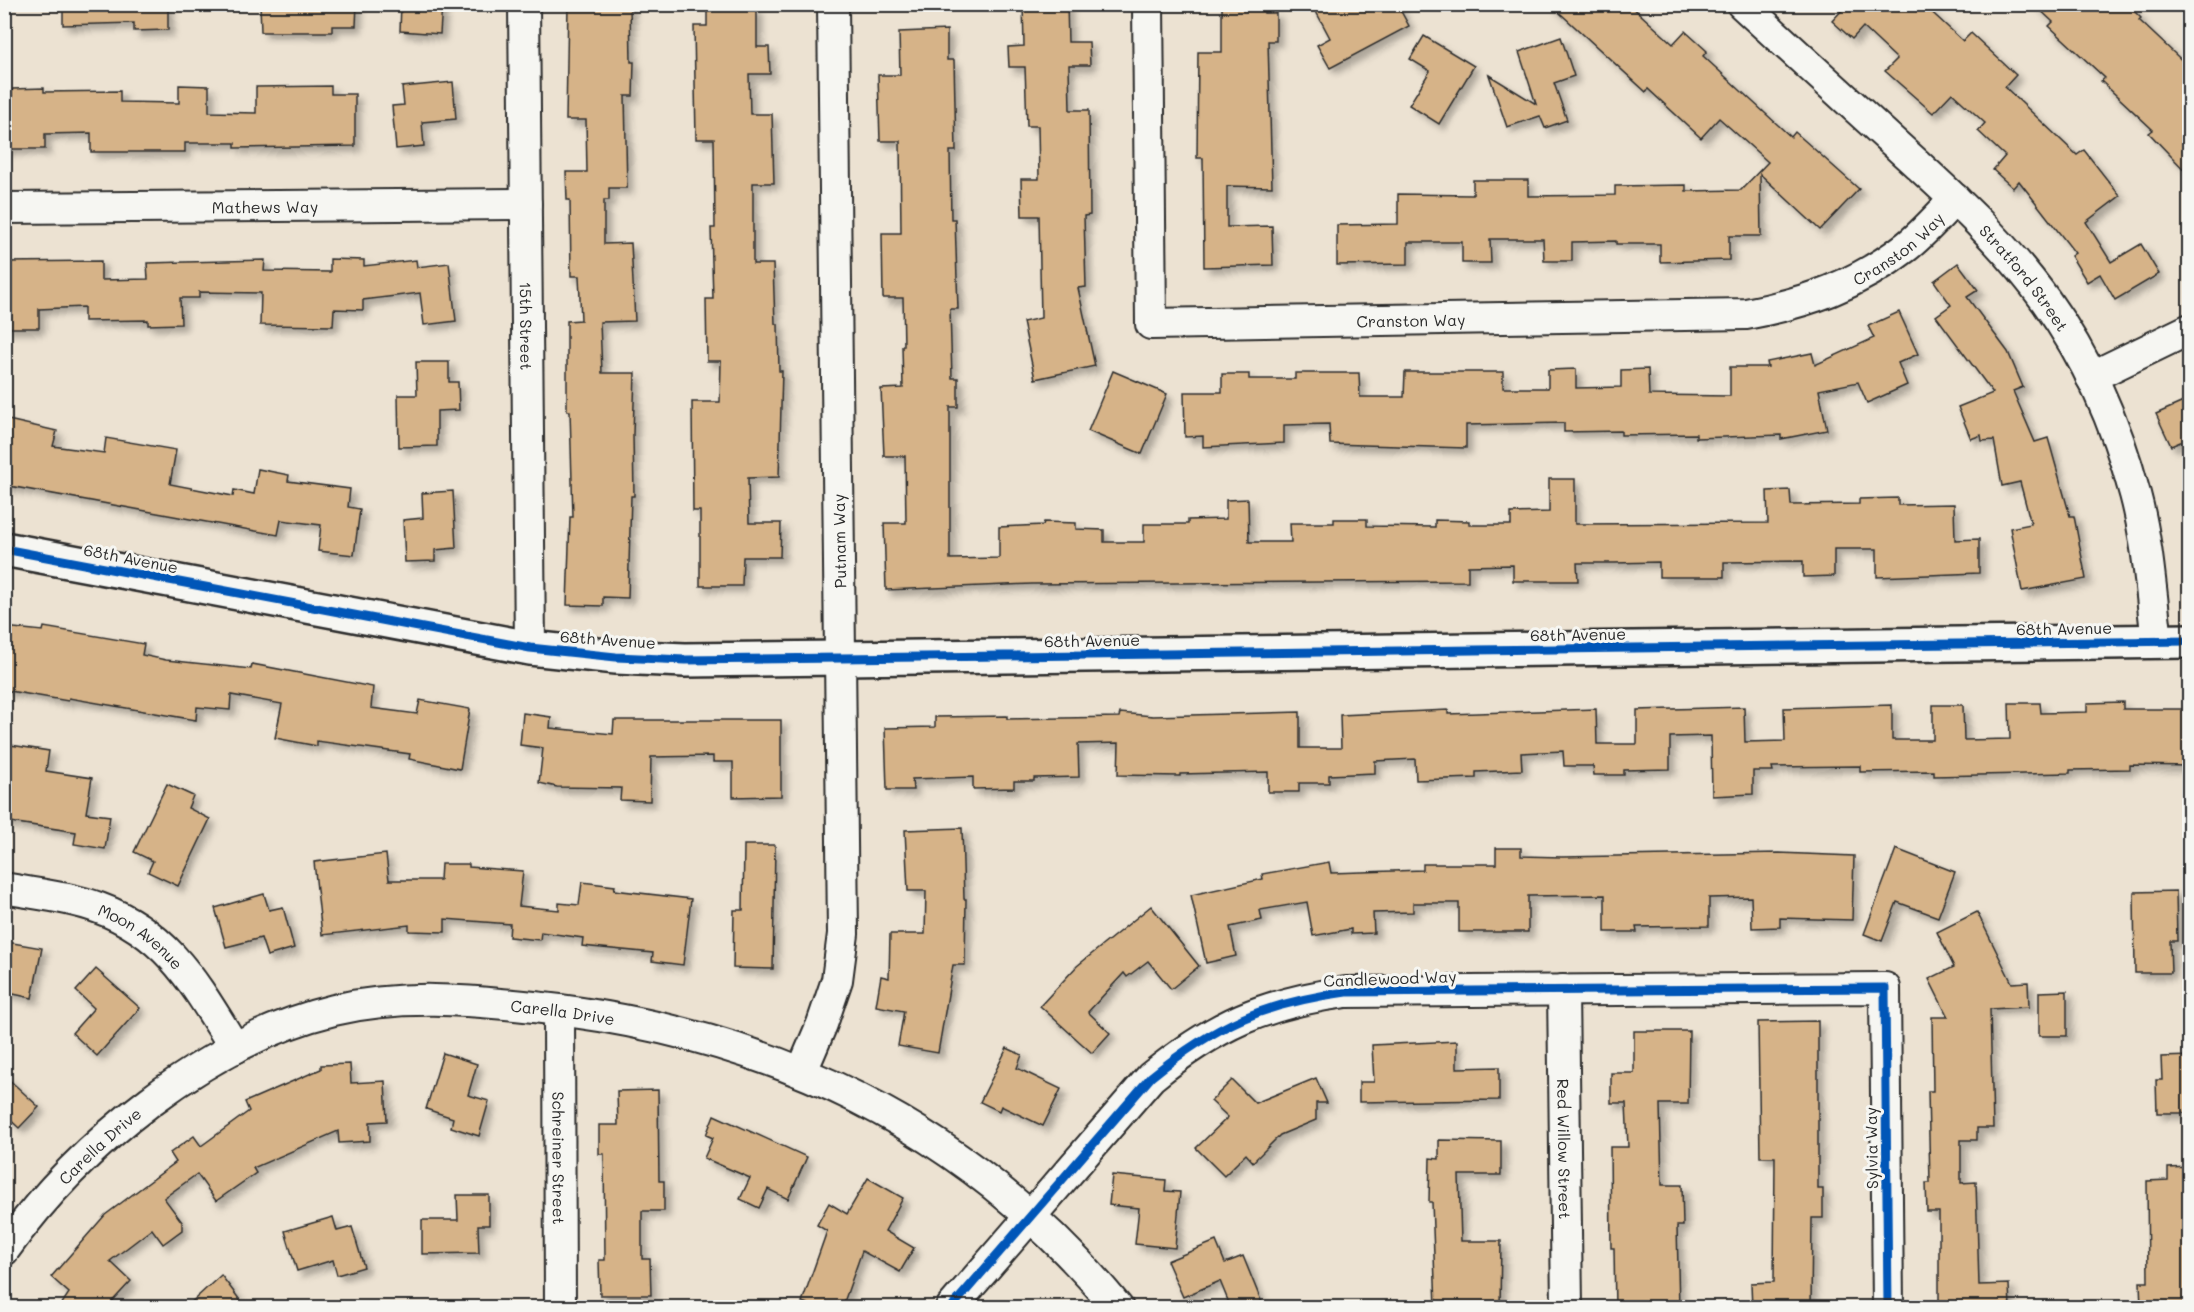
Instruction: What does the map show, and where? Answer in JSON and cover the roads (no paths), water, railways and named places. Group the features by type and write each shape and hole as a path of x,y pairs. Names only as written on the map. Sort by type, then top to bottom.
{"street":[{"name":"15th Street","path":"524,4 530,648"},
{"name":"Putnam Way","path":"802,1071 837,980 843,934 833,4"},
{"name":"Cranston Way","path":"1148,4 1151,324 1746,314 1803,302 1832,292 1869,273 1908,246 1955,199"},
{"name":"Stratford Street","path":"1742,4 1955,199 2000,244 2047,302 2091,377 2115,434 2135,494 2148,556 2157,641"},
{"name":"Mathews Way","path":"4,208 526,204"},
{"path":"2091,377 2190,329"},
{"name":"68th Avenue","path":"4,549 530,648 616,657 685,660 2190,641"},
{"name":"Moon Avenue","path":"4,888 97,907 131,922 156,939 192,980 235,1048"},
{"name":"Candlewood Way","path":"951,1308 1030,1214 1151,1077 1202,1039 1264,1008 1308,997 1346,992 1885,988"},
{"name":"Sylvia Way","path":"1885,988 1888,1308"},
{"name":"Red Willow Street","path":"1563,990 1567,1308"},
{"name":"Carella Drive","path":"4,1250 65,1178 100,1144 146,1106 196,1071 235,1048 285,1026 333,1011 376,1002 434,999 623,1018 728,1046 802,1071 869,1103 929,1137 985,1177 1030,1214 1075,1257 1118,1308"},
{"name":"Schreiner Street","path":"560,1010 560,1308"}]}
